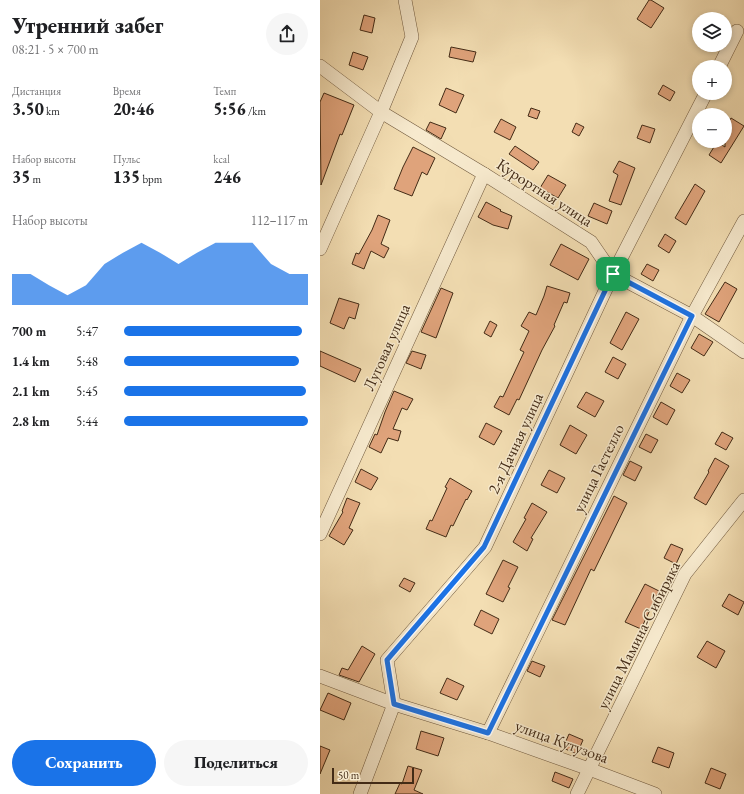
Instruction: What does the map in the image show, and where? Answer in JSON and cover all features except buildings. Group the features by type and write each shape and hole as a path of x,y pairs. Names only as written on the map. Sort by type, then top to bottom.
{"street":[{"path":"320,248 381,112 412,37 405,0"},
{"path":"722,60 737,31"},
{"name":"Курортная улица","path":"320,66 381,112 484,174 591,242 613,274 692,316 744,352"},
{"name":"2-я Дачная улица","path":"360,794 394,704 387,660 484,547 613,274 702,100"},
{"name":"Луговая улица","path":"320,534 484,174"},
{"name":"улица Гастелло","path":"488,733 692,316 744,221"},
{"name":"улица Мамина-Сибиряка","path":"577,794 685,574 744,500"},
{"name":"улица Кутузова","path":"320,676 394,704 488,733 655,794"}],"route":[{"path":"613,274 692,316 488,733 394,704 387,660 484,547 613,274"}]}
